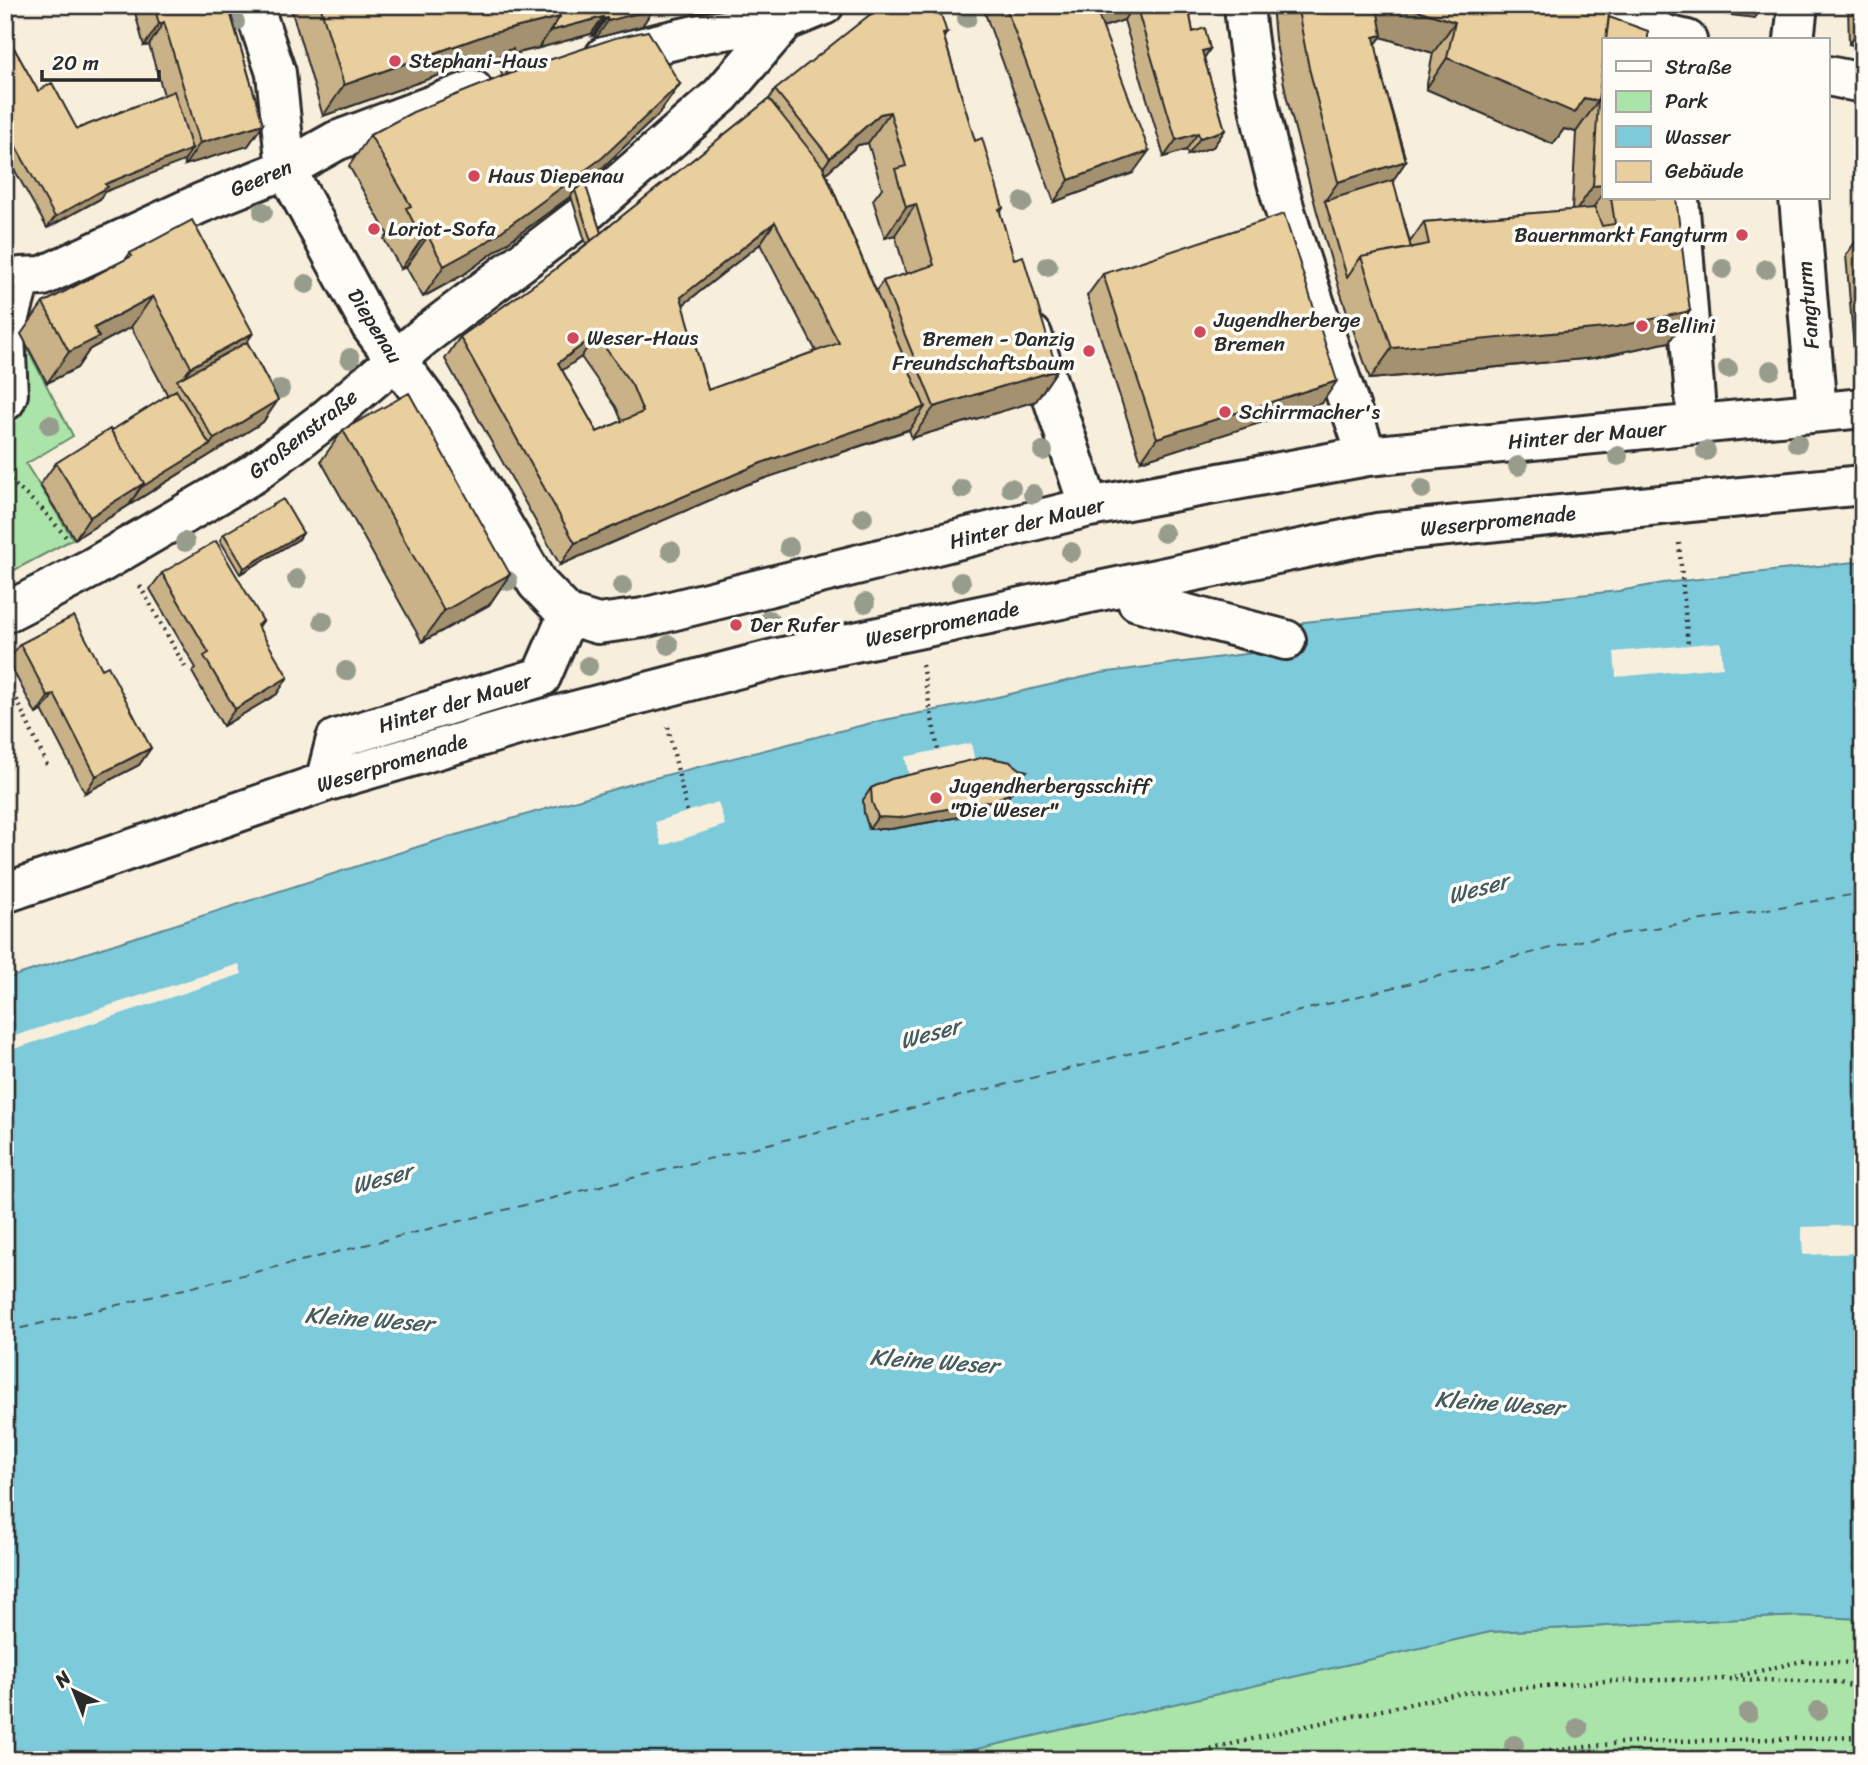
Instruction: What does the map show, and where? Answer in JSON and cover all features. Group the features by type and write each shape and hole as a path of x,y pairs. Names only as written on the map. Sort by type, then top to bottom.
{"street":[{"name":"Diepenau","path":"253,5 276,73 286,169 371,326 439,417 527,571 568,615"},
{"path":"578,62 704,33 785,21 824,5"},
{"path":"1244,5 1247,43 1279,193 1367,456"},
{"path":"1607,5 1673,38"},
{"path":"1794,38 1798,5"},
{"name":"Großenstraße","path":"5,613 120,551 253,474 583,215 721,95 785,21"},
{"path":"1829,76 1863,83"},
{"name":"Geeren","path":"13,272 43,276 191,207 286,169 336,141 454,96 503,82"},
{"path":"1679,200 1698,425"},
{"name":"Fangturm","path":"1799,200 1817,412"},
{"path":"5,401 8,394 5,335 13,272"},
{"path":"1024,306 1089,507"},
{"name":"Hinter der Mauer","path":"325,782 336,739 541,677 568,615 598,624 643,618 1089,507 1367,456 1863,408"},
{"name":"Weserpromenade","path":"5,893 325,782 517,726 778,658 1377,533 1863,485"},
{"path":"1135,584 1137,601 1286,640"}],"path":[{"path":"5,476 43,510 70,541"},
{"path":"1679,536 1688,645"},
{"path":"120,551 186,667"},
{"path":"921,661 938,751"},
{"path":"5,674 47,765"},
{"path":"667,725 687,812"},
{"path":"1726,1679 1802,1661 1863,1663"},
{"path":"1170,1760 1292,1729 1462,1693 1605,1681 1726,1679 1836,1682 1863,1689"},
{"path":"1473,1760 1630,1742 1863,1737"}],"green space":[{"path":"5,306 73,436 26,464 73,539 5,575"},
{"path":"1800,1616 1863,1619 1863,1759 928,1760 1490,1632"}],"water":[{"path":"1863,561 1863,1619 1800,1616 1490,1632 928,1760 5,1760 5,979 439,840 635,783 879,721 1101,673 1275,650 1304,622 1619,591 1663,583"}],"pier":[{"path":"1721,642 1723,667 1616,677 1614,652"},
{"path":"971,743 976,767 910,781 905,757"},
{"path":"718,802 725,825 662,846 655,822"},
{"path":"239,964 242,974 5,1052 5,1039"},
{"path":"1863,1225 1863,1253 1803,1255 1801,1227"}],"building":[{"path":"154,5 228,5 263,124 200,143 164,22 159,24"},
{"path":"320,5 557,5 560,17 489,34 344,85"},
{"path":"557,5 653,5 654,9 608,21 603,17 550,31 560,17"},
{"path":"882,5 938,5 947,33 943,34 975,141 982,138 1003,208 999,209 1014,259 1023,256 1057,370 934,407 883,281 934,265 916,204 906,207 895,169 906,166 890,112 880,114 830,158 775,90"},
{"path":"1005,5 1118,5 1097,12 1149,151 1069,180"},
{"path":"1136,5 1188,5 1193,32 1205,28 1210,49 1202,51 1225,130 1200,138 1198,133 1176,140"},
{"path":"1297,5 1391,5 1377,8 1382,35 1374,37 1406,161 1338,182 1309,68"},
{"path":"1401,5 1610,5 1606,38 1602,38 1598,101 1584,98 1575,113 1447,58 1455,22"},
{"path":"1609,17 1648,31 1648,38 1606,38"},
{"name":"Haus Diepenau","path":"648,31 680,84 602,158 484,244 444,266 428,236 422,239 406,208 411,206 370,135 413,112 516,71 615,38"},
{"path":"5,32 38,91 52,83 77,129 174,91 192,149 105,184 108,187 55,217 5,127"},
{"path":"513,49 517,71 507,75 503,51"},
{"path":"1602,70 1602,100 1598,101"},
{"name":"Weser-Haus","path":"769,99 823,167 925,407 761,463 575,543 460,337 553,271","holes":["775,222 839,343 708,390 681,297","596,335 632,385 643,412 597,432 558,363"]},
{"path":"1602,100 1602,185 1593,186 1598,101"},
{"path":"1393,180 1411,248 1361,257 1347,277 1325,201"},
{"path":"585,183 601,233 591,241 575,190"},
{"path":"1611,200 1676,200 1690,311 1616,327 1392,348 1361,257 1429,244 1424,222 1595,208 1602,226 1615,224"},
{"name":"Jugendherberge Bremen","path":"1284,214 1337,381 1157,438 1103,274"},
{"path":"192,220 253,333 191,367 153,296 94,328 99,337 69,352 43,303 132,256 130,253"},
{"path":"247,342 278,400 214,439 177,380"},
{"path":"176,390 210,445 140,488 144,483 111,431"},
{"path":"409,393 510,574 444,611 343,430"},
{"path":"110,429 144,483 90,517 56,463"},
{"path":"283,499 303,533 244,568 224,534"},
{"path":"216,541 263,621 257,625 288,677 235,709 204,656 209,653 162,573"},
{"path":"74,616 102,669 108,666 151,748 96,776 54,694 48,697 20,644"},
{"name":"Jugendherbergsschiff \"Die Weser\"","path":"985,757 1011,762 1027,771 1008,794 995,800 899,818 878,817 872,802 871,788 891,779"}],"ferry route":[{"path":"5,1332 305,1260 1583,940 1863,893"}],"place":[{"name":"Stephani-Haus","path":"395,61"},
{"name":"Haus Diepenau","path":"474,176"},
{"name":"Loriot-Sofa","path":"374,229"},
{"name":"Bauernmarkt Fangturm","path":"1742,235"},
{"name":"Bellini","path":"1642,326"},
{"name":"Jugendherberge Bremen","path":"1200,332"},
{"name":"Weser-Haus","path":"573,338"},
{"name":"Bremen - Danzig Freundschaftsbaum","path":"1089,351"},
{"name":"Schirrmacher's","path":"1225,412"},
{"name":"Der Rufer","path":"736,625"},
{"name":"Jugendherbergsschiff \"Die Weser\"","path":"936,798"}],"water label":[{"name":"Weser","path":"1478,888"},
{"name":"Weser","path":"930,1033"},
{"name":"Weser","path":"382,1178"},
{"name":"Kleine Weser","path":"369,1319"},
{"name":"Kleine Weser","path":"934,1361"},
{"name":"Kleine Weser","path":"1499,1403"}]}
